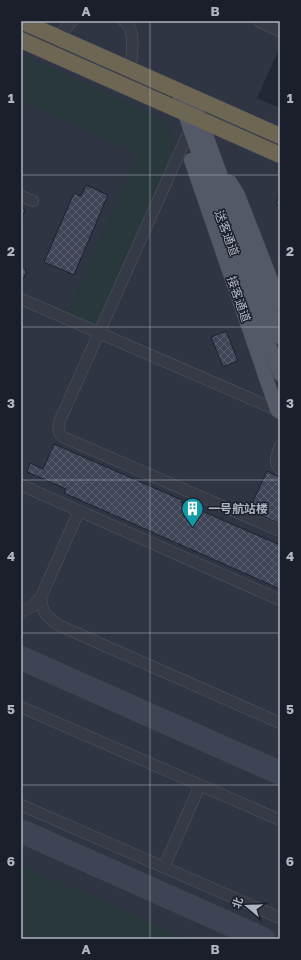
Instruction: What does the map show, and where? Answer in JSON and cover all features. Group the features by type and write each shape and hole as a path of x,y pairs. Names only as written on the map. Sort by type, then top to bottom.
{"highway":[{"path":"22,21 280,136"},
{"path":"21,40 185,113 192,129 280,155"}],"main road":[{"path":"184,93 185,113"},
{"name":"送客通道","path":"184,93 192,129 252,281 280,337"},
{"name":"送客通道","path":"192,129 217,166 280,374"},
{"name":"接客通道","path":"192,129 192,162 278,411"},
{"path":"217,166 232,184 238,195 280,303"}],"street":[{"path":"58,37 72,21"},
{"path":"124,21 130,26 132,34 130,68"},
{"path":"258,21 280,31"},
{"path":"192,129 58,426 58,430 62,436 280,531"},
{"path":"21,196 33,201"},
{"path":"21,299 278,411"},
{"path":"280,446 276,459 280,469"},
{"path":"21,485 280,600"},
{"path":"21,612 33,606 41,597 79,511"},
{"path":"41,597 41,606 46,616 58,625 280,723"},
{"path":"21,707 280,820"},
{"path":"164,867 200,785"},
{"path":"21,805 280,918"}],"path":[{"path":"69,486 77,489 81,480 280,569"},
{"path":"111,514 117,496"},
{"path":"176,543 183,525"},
{"path":"242,572 249,555"}],"shaded area":[{"path":"21,21 254,21 280,33 280,47 257,98 280,108 280,939 21,939"},
{"path":"21,54 153,114 165,124 173,137 174,148 171,159 97,327 66,315 138,153 21,101"},
{"path":"21,865 187,939 21,939"}],"building":[{"path":"86,185 108,195 74,275 44,262 74,193 81,196"},
{"path":"280,194 280,206 276,204"},
{"path":"21,206 25,210 21,222"},
{"path":"21,265 25,268 26,273 24,278 21,280"},
{"path":"226,331 238,361 223,367 211,337"},
{"name":"一号航站楼","path":"54,444 280,545 280,589 64,493 66,489 27,472 30,463 43,469"},
{"path":"267,471 280,478 280,524 249,510"}],"taxiway":[{"path":"21,658 280,773"},
{"path":"21,831 263,939"}],"place":[{"name":"一号航站楼","path":"192,528"}]}
